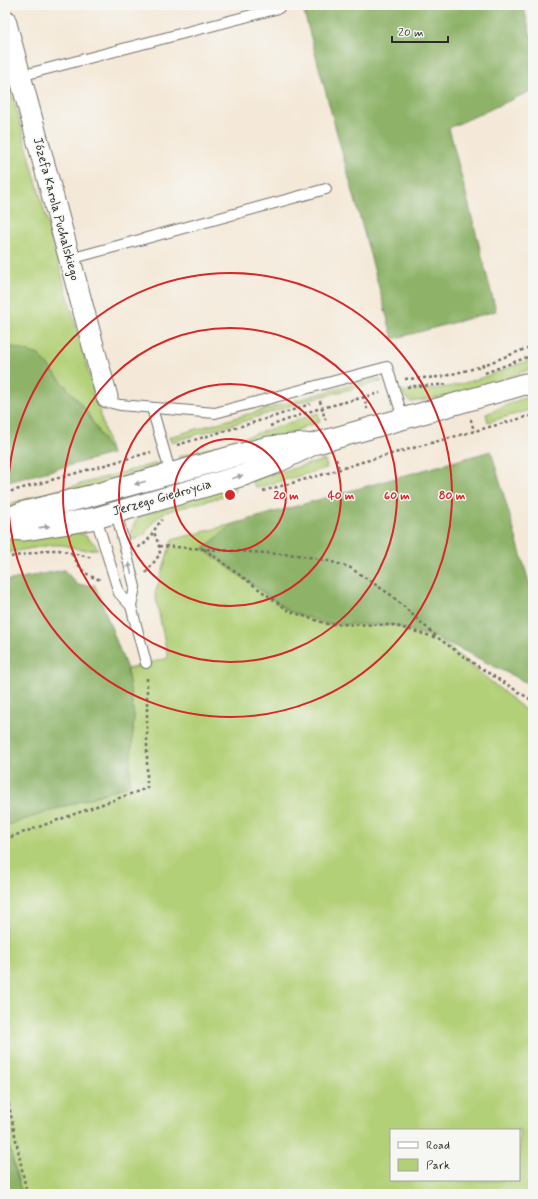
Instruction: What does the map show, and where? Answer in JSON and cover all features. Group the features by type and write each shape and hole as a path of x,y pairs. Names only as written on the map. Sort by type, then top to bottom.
{"street":[{"name":"Józefa Karola Puchalskiego","path":"5,20 107,397"},
{"name":"Jerzego Giedroycia","path":"5,529 25,530 96,518 244,474 273,464 314,444 530,382"},
{"name":"Jerzego Giedroycia","path":"5,520 21,513 110,491 269,447 314,444"},
{"path":"110,491 116,512"},
{"path":"90,496 96,518"}],"lane":[{"path":"20,76 279,8"},
{"path":"70,259 326,189"},
{"path":"107,397 112,403 120,405 215,413 388,367 403,418"},
{"path":"152,408 176,494"},
{"path":"116,512 135,588 131,606 146,663"},
{"path":"96,518 118,593 131,606"}],"path":[{"path":"392,382 410,378 440,378 476,368 533,346"},
{"path":"355,392 362,390 367,408 360,409"},
{"path":"5,493 232,430 327,399"},
{"path":"320,401 325,419 332,417"},
{"path":"257,492 533,414"},
{"path":"136,548 144,545 159,523 165,518"},
{"path":"135,588 160,554 154,532"},
{"path":"159,546 297,555 325,560 349,567 391,595 438,638 479,667 533,701"},
{"path":"203,549 289,611 327,624 393,625 438,638"},
{"path":"5,558 48,550 59,550 95,558"},
{"path":"72,554 83,572 90,577 115,583"},
{"path":"5,839 147,788 146,663"},
{"path":"5,1086 27,1194"}],"green space":[{"path":"302,5 523,5 533,43 533,90 449,128 496,311 393,339"},
{"path":"5,68 111,454 85,409 39,355 5,345"},
{"path":"5,345 39,355 85,409 111,454 5,483"},
{"path":"533,359 533,368 491,384 443,397 411,402 404,396 402,391 437,389 470,382"},
{"path":"374,378 382,381 308,400 245,421 171,442 169,437"},
{"path":"533,396 533,409 488,422 486,414 515,401"},
{"path":"318,413 320,422 306,426 284,437 242,447 240,439"},
{"path":"220,446 224,449 183,461 178,457"},
{"path":"491,451 533,596 533,686 438,638 393,625 327,624 289,611 203,549 233,524"},
{"path":"325,460 327,468 260,487 256,487 253,484 252,479"},
{"path":"157,463 154,469 5,511 5,505"},
{"path":"234,484 235,490 232,494 165,512 154,521 144,535 130,540 133,527 139,516"},
{"path":"233,524 204,549 327,624 393,625 438,638 529,713 533,714 533,1194 20,1194 21,1192 5,1131 5,826 129,785 134,716 127,669 168,658 155,594 172,540"},
{"path":"74,531 88,537 98,549 82,550 63,545 51,545 5,553 5,539"},
{"path":"64,570 78,585 95,585 127,669 134,716 129,785 5,826 5,581"},
{"path":"5,1131 21,1192 20,1194 5,1194"}]}
